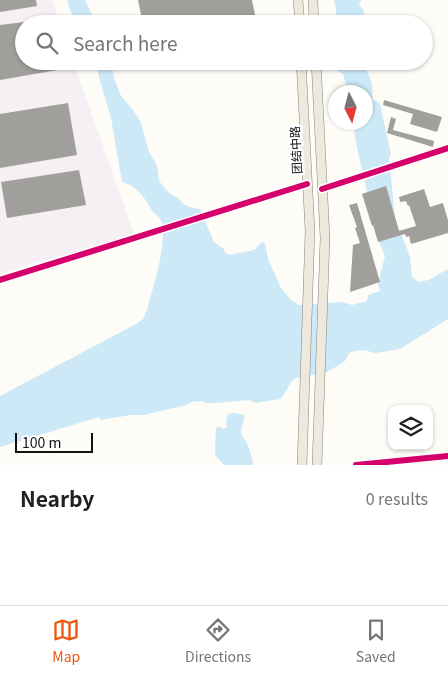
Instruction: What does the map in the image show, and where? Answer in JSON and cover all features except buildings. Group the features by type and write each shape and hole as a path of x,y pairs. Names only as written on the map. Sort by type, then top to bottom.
{"main road":[{"path":"298,0 299,15"},
{"path":"313,0 314,15"},
{"name":"团结中路","path":"302,70 310,231 302,465"},
{"name":"团结中路","path":"316,70 325,238 317,465"}],"street":[{"path":"322,189 448,148"},
{"path":"0,280 308,184"},
{"path":"356,465 448,456"}],"shaded area":[{"path":"0,0 52,0 57,15 15,15 15,70 76,70 134,234 0,274"}],"water":[{"path":"67,0 85,0 92,15 72,15"},
{"path":"334,0 361,0 359,4 364,11 363,15 336,15"},
{"path":"98,70 113,70 121,96 141,123 149,152 157,165 159,181 170,194 178,198 183,204 200,209 214,242 224,249 225,253 229,255 254,250 262,242 265,243 268,259 281,288 291,300 299,305 342,302 352,305 367,301 368,295 380,291 378,284 385,256 378,239 354,130 373,130 373,100 377,101 380,104 391,154 389,157 395,218 410,257 412,277 419,282 428,280 448,269 448,319 400,349 375,353 364,350 350,352 344,362 327,372 296,378 292,381 281,399 255,403 249,400 215,403 191,402 186,405 144,415 100,420 99,417 0,447 0,396 136,324 143,319 147,310 162,250 163,227 160,219 135,188 122,182 111,118"},
{"path":"338,70 367,70 371,85 346,85 343,74"},
{"path":"228,414 245,415 241,434 247,444 253,465 224,465 215,455 216,428 224,429 227,427"}],"cycle path":[{"path":"322,189 448,148"},
{"path":"0,280 307,184"},
{"path":"356,465 448,456"}]}
